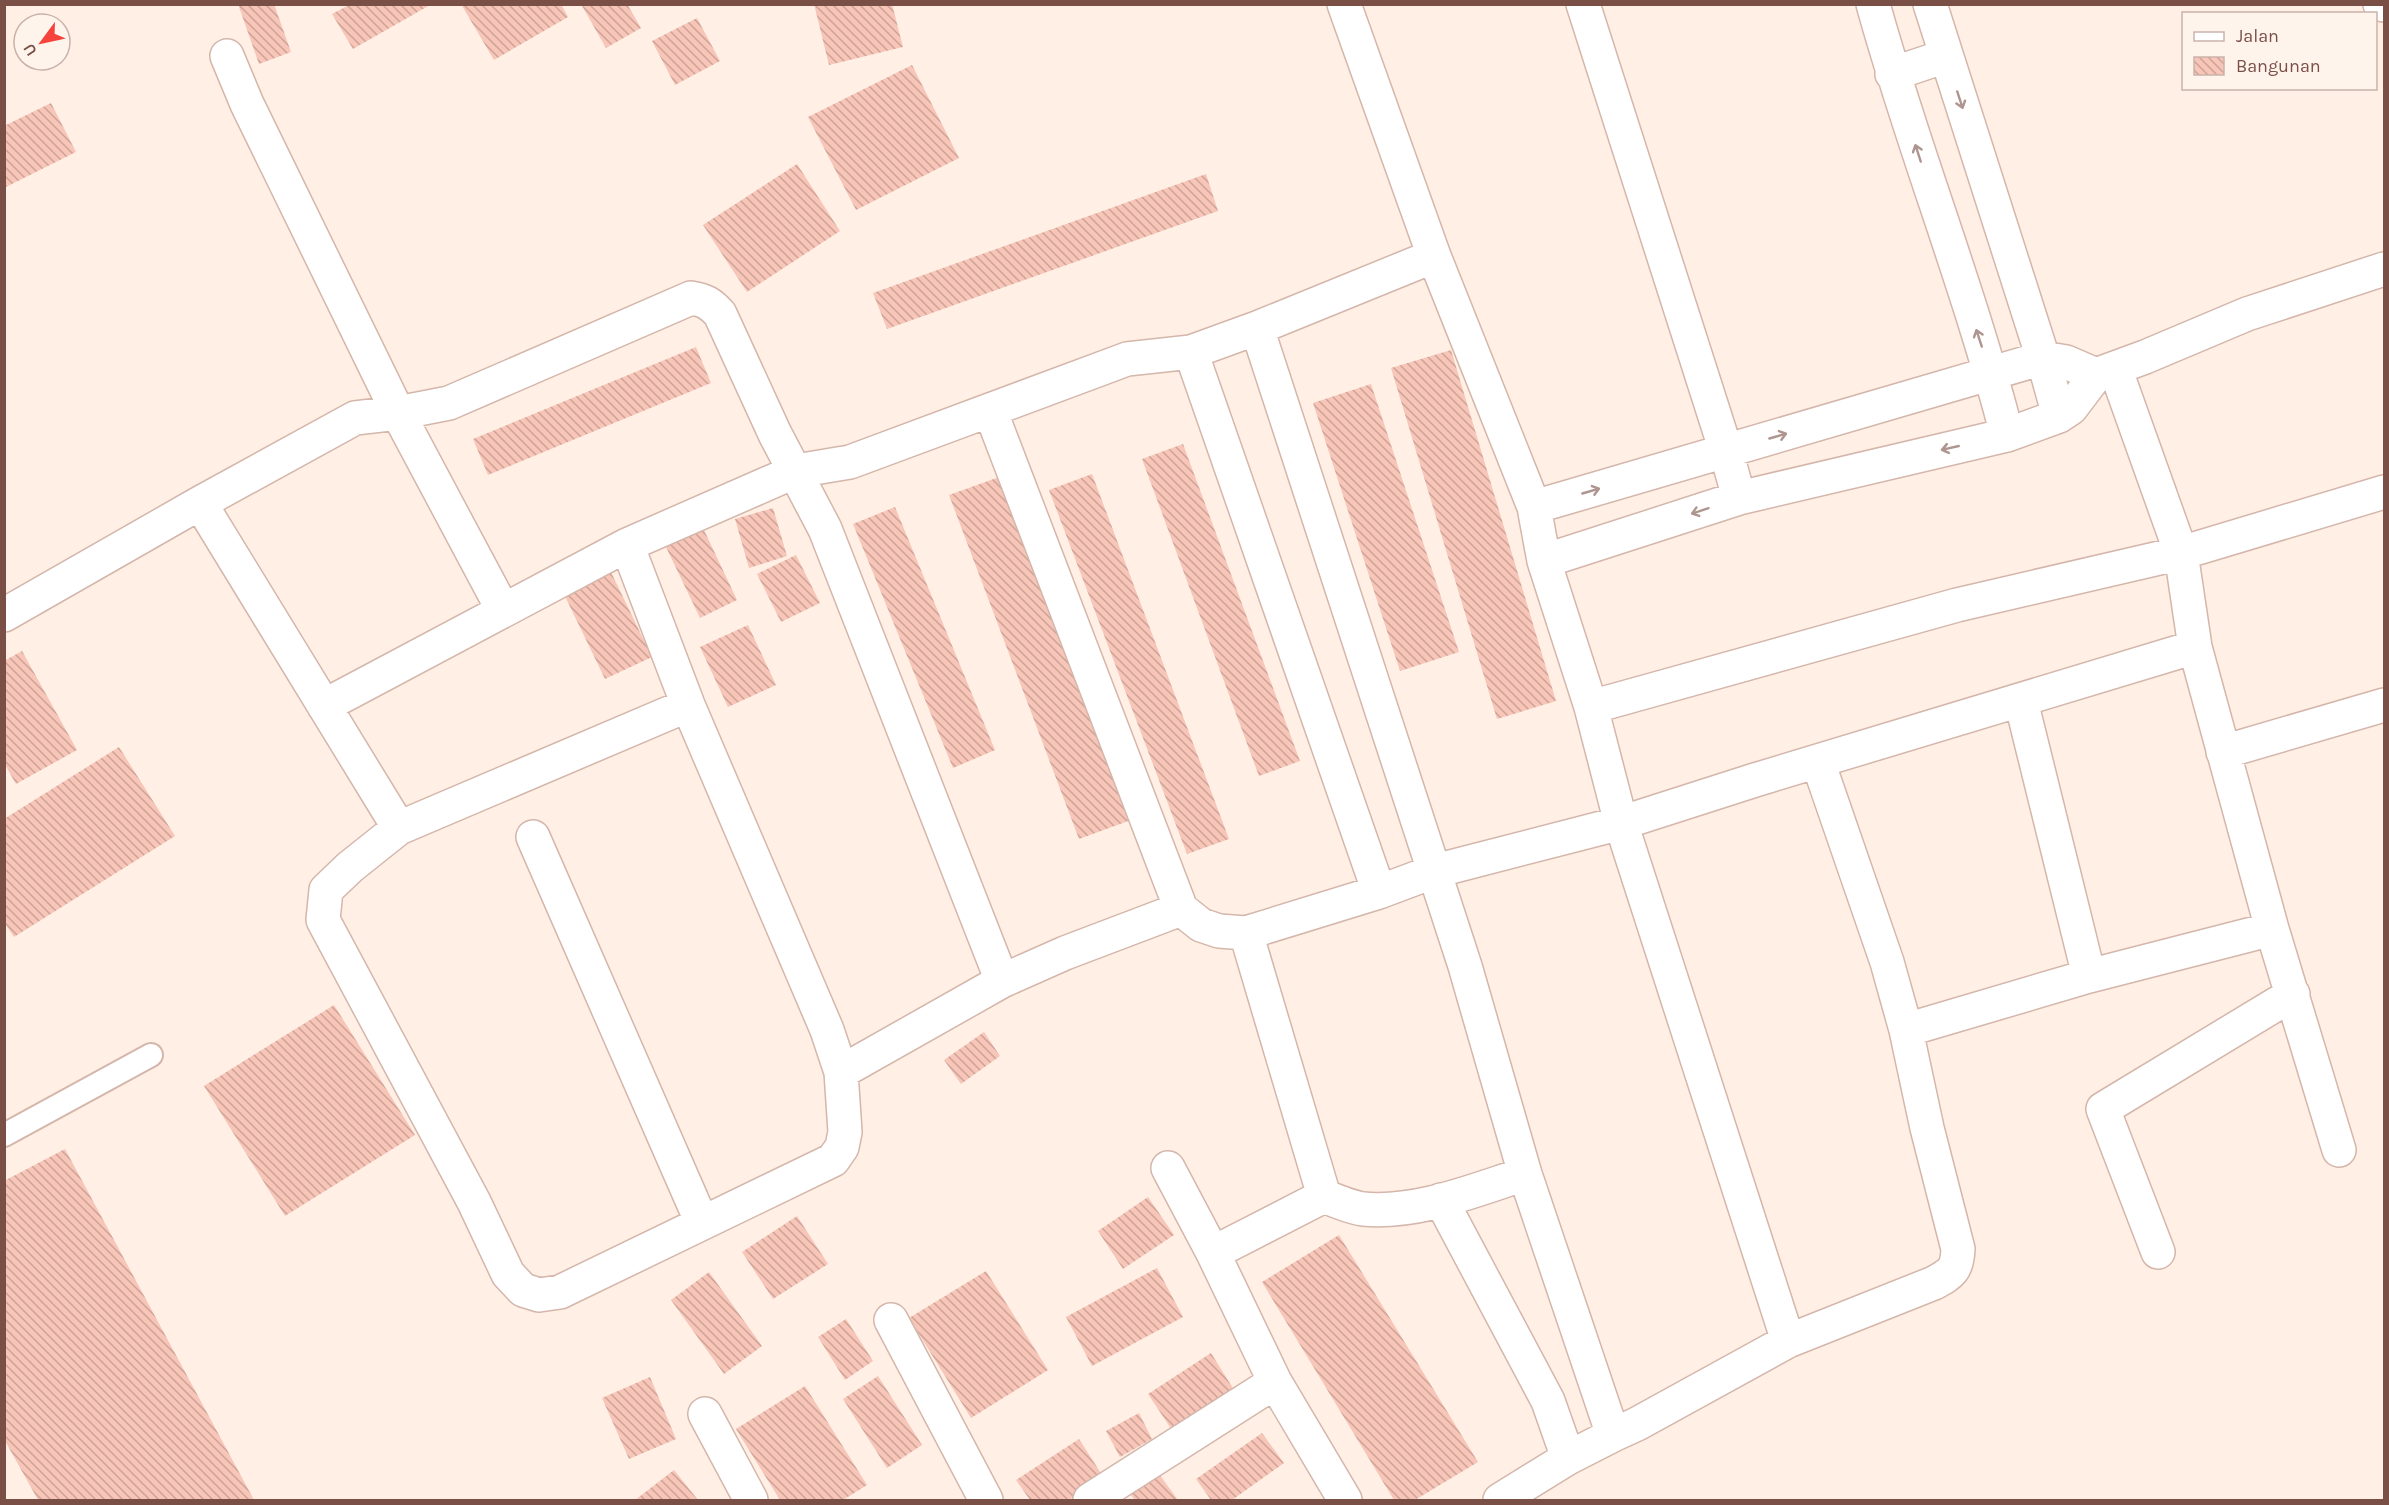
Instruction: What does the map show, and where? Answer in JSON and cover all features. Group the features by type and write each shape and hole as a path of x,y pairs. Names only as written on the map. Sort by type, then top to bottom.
{"street":[{"path":"1344,4 1434,256 1534,507 1544,561 1591,707 1621,823 1788,1341"},
{"path":"1583,4 1739,498"},
{"path":"1873,4 1892,74 1991,374 2007,435"},
{"path":"1930,4 2043,358 2059,416"},
{"path":"2379,4 2385,5"},
{"path":"227,56 247,104 398,413 503,610"},
{"path":"1892,74 1946,56"},
{"path":"324,706 627,545 796,471 850,462 1127,359 1191,352 1257,328 1434,256"},
{"path":"1544,561 1739,498 2007,435 2059,416 2071,408 2105,371 2247,314 2385,269"},
{"path":"4,615 355,418 398,413 449,403 691,298 702,299 710,303 720,314 775,434 825,529 1002,981"},
{"path":"1257,328 1435,871 1525,1174 1612,1435"},
{"path":"1191,352 1378,892"},
{"path":"1534,507 2043,358 2105,371"},
{"path":"2105,371 2181,553 2196,648 2223,752 2272,929 2339,1150"},
{"path":"990,410 1181,909 1201,925 1219,931 1246,933 1378,892 1435,871 1621,823 2196,648"},
{"path":"1591,707 1957,605 2181,553 2385,492"},
{"path":"200,503 399,828"},
{"path":"627,545 688,705 827,1030 841,1072 844,1132 842,1148 833,1160 560,1292 539,1295 523,1290 508,1274 474,1202 323,920 326,890 350,867 399,828 688,705"},
{"path":"2020,701 2089,976"},
{"path":"2223,752 2385,705"},
{"path":"1500,1500 1568,1458 1637,1424 1788,1341 1934,1283 1949,1275 1957,1264 1958,1249 1927,1128 1906,1030 1887,962 1818,762"},
{"path":"532,837 702,1223"},
{"path":"841,1072 1002,981 1065,953 1181,909"},
{"path":"1906,1030 2089,976 2272,929"},
{"path":"1246,933 1324,1196"},
{"path":"2158,1252 2103,1109 2293,994"},
{"path":"1168,1168 1213,1253 1275,1382 1345,1500"},
{"path":"1213,1253 1324,1196 1361,1208 1388,1210 1441,1200 1525,1174"},
{"path":"1441,1200 1548,1401 1568,1458"},
{"path":"891,1320 986,1500"},
{"path":"1090,1500 1275,1382"},
{"path":"705,1414 751,1500"}],"lane":[{"path":"4,1135 151,1055"}],"building":[{"path":"238,4 274,4 291,52 259,64"},
{"path":"461,4 561,4 568,17 494,60"},
{"path":"581,4 627,4 641,28 606,48"},
{"path":"814,4 892,4 903,47 829,65"},
{"path":"349,5 430,5 353,49 332,14"},
{"path":"697,18 720,61 675,85 652,41"},
{"path":"912,65 959,158 856,210 808,117"},
{"path":"51,103 76,152 4,188 4,126"},
{"path":"797,164 840,231 747,292 703,225"},
{"path":"1206,174 1218,211 887,329 873,293"},
{"path":"696,347 711,383 488,475 473,439"},
{"path":"1451,350 1556,701 1497,719 1391,368"},
{"path":"1371,384 1459,652 1400,671 1313,403"},
{"path":"1183,444 1300,761 1259,776 1142,459"},
{"path":"1092,474 1229,839 1187,854 1049,490"},
{"path":"1002,476 1131,820 1079,839 949,495"},
{"path":"895,507 995,750 953,768 853,524"},
{"path":"773,508 787,556 749,568 735,519"},
{"path":"704,530 737,600 700,618 666,547"},
{"path":"796,555 820,603 781,622 757,574"},
{"path":"608,566 652,657 605,679 561,588"},
{"path":"748,625 776,685 728,707 700,647"},
{"path":"22,651 77,750 16,784 4,763 4,661"},
{"path":"119,747 175,836 14,937 4,922 4,819"},
{"path":"334,1005 415,1135 285,1216 204,1086"},
{"path":"984,1032 1000,1056 961,1084 944,1060"},
{"path":"65,1149 254,1500 38,1500 4,1439 4,1181"},
{"path":"1148,1197 1174,1235 1123,1269 1098,1231"},
{"path":"797,1216 828,1264 773,1299 742,1252"},
{"path":"1339,1235 1478,1462 1415,1500 1394,1500 1262,1282"},
{"path":"1157,1268 1183,1317 1092,1366 1066,1317"},
{"path":"986,1271 1048,1370 971,1418 909,1318"},
{"path":"709,1272 762,1346 724,1374 671,1300"},
{"path":"846,1319 873,1361 845,1380 818,1337"},
{"path":"1211,1353 1234,1390 1172,1430 1148,1394"},
{"path":"878,1376 922,1445 887,1468 843,1399"},
{"path":"650,1377 676,1439 629,1459 602,1398"},
{"path":"805,1386 867,1485 843,1500 780,1500 736,1429"},
{"path":"1139,1413 1152,1439 1120,1457 1106,1431"},
{"path":"1262,1433 1284,1463 1232,1500 1211,1500 1196,1479"},
{"path":"1079,1439 1104,1478 1069,1500 1030,1500 1016,1480"},
{"path":"674,1470 698,1500 635,1500"},
{"path":"1159,1474 1178,1500 1135,1500 1130,1494"}]}
